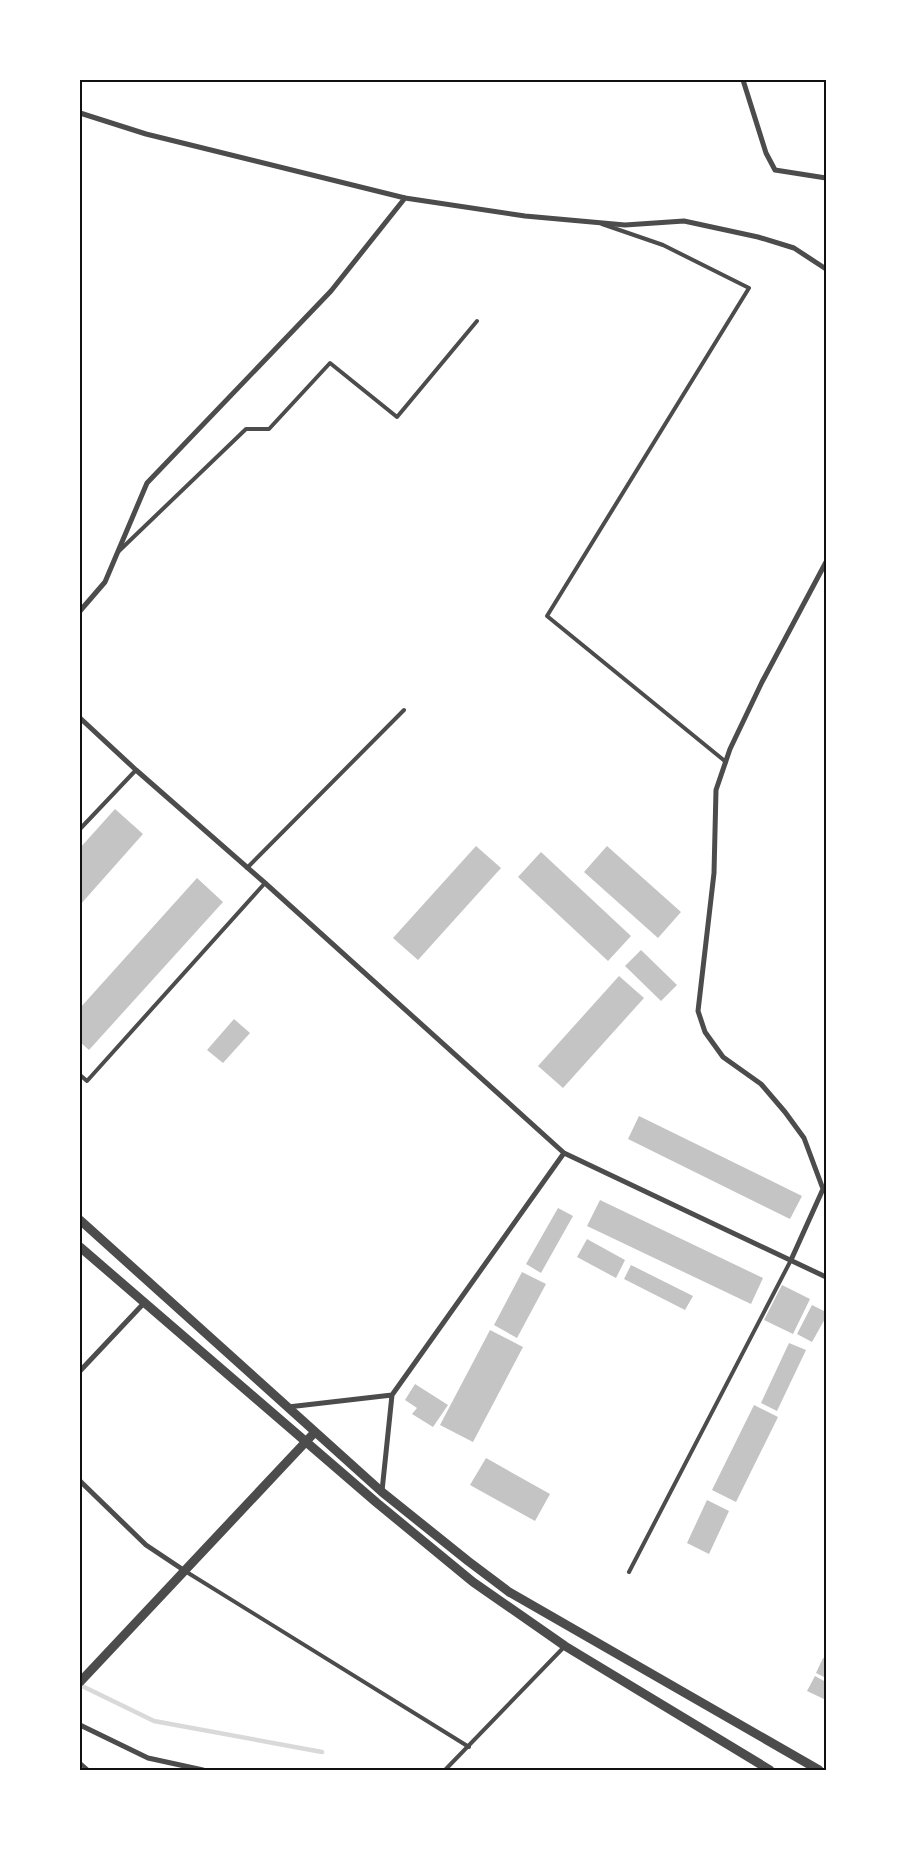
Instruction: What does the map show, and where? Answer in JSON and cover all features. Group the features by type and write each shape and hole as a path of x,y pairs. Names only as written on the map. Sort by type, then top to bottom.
{"street":[{"path":"743,80 766,154 775,170 826,178"},
{"path":"80,113 146,134 405,198 525,216 625,224 684,222 758,237 794,248 826,269"},
{"path":"80,610 105,582 147,483 331,291 405,198"},
{"path":"791,1260 823,1189 820,1180 804,1138 761,1084 723,1057 705,1032 698,1011 714,873 716,790 726,762 762,682 826,562"},
{"path":"80,718 564,1152 826,1277"},
{"path":"382,1492 392,1395 564,1152"},
{"path":"80,1220 382,1492 509,1592 819,1770"},
{"path":"80,1247 376,1503 473,1582 565,1646 770,1770"},
{"path":"80,1371 144,1302"},
{"path":"288,1407 392,1395"},
{"path":"82,1679 315,1432"},
{"path":"80,1481 146,1545 185,1571"},
{"path":"80,1725 148,1758 203,1770"}],"lane":[{"path":"595,222 663,245 749,288 547,616 726,762"},
{"path":"118,552 246,429 269,429 330,362 397,417 478,321"},
{"path":"247,868 404,710"},
{"path":"80,828 136,770"},
{"path":"80,1075 87,1081 265,883"},
{"path":"629,1572 791,1260"},
{"path":"185,1571 469,1747"},
{"path":"445,1770 565,1646"},
{"path":"80,1762 88,1770"}],"building":[{"path":"115,809 143,834 80,905 80,848"},
{"path":"476,846 501,868 418,960 393,938"},
{"path":"607,846 681,912 658,938 584,872"},
{"path":"541,852 631,936 608,961 518,877"},
{"path":"197,878 223,902 89,1050 80,1042 80,1008"},
{"path":"641,950 677,985 661,1001 625,966"},
{"path":"619,976 644,998 563,1088 538,1066"},
{"path":"234,1019 250,1033 223,1063 207,1050"},
{"path":"639,1116 802,1196 790,1219 628,1139"},
{"path":"600,1200 763,1278 751,1304 587,1226"},
{"path":"558,1208 573,1216 541,1273 526,1264"},
{"path":"587,1239 625,1260 616,1278 577,1257"},
{"path":"631,1265 693,1296 685,1310 624,1279"},
{"path":"522,1272 546,1284 517,1338 494,1325"},
{"path":"782,1285 810,1299 793,1334 764,1320"},
{"path":"812,1305 826,1312 826,1317 812,1342 797,1334"},
{"path":"490,1330 523,1347 473,1442 440,1425"},
{"path":"789,1343 806,1350 777,1411 761,1403"},
{"path":"415,1384 448,1405 433,1427 412,1414 417,1408 405,1400"},
{"path":"754,1405 778,1417 736,1502 712,1490"},
{"path":"486,1458 550,1494 535,1521 470,1485"},
{"path":"707,1500 729,1511 709,1554 687,1543"},
{"path":"823,1658 826,1659 826,1678 816,1673"},
{"path":"815,1676 826,1682 826,1700 807,1691"}],"waterway":[{"path":"80,1685 154,1721 322,1752"}]}
